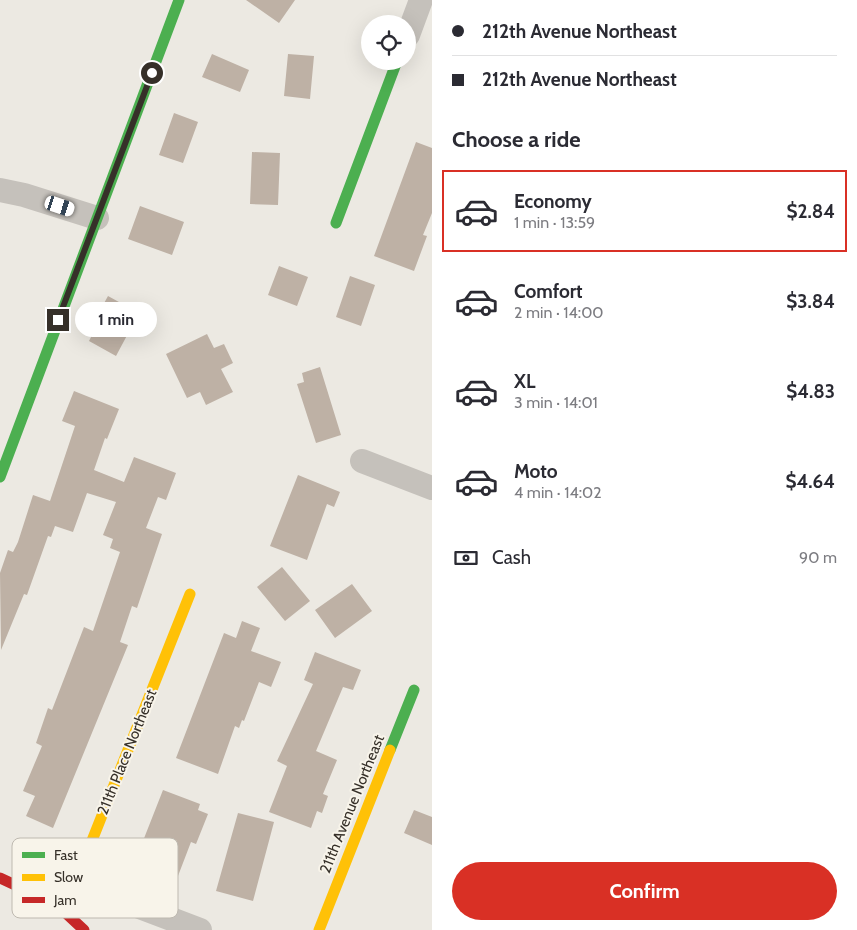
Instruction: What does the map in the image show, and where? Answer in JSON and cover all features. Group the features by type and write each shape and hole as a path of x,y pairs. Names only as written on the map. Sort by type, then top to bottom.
{"street":[{"path":"0,477 179,0"},
{"path":"415,15 421,0"},
{"path":"336,223 395,70"},
{"path":"0,190 24,194 97,218"},
{"path":"362,461 432,488"},
{"name":"211th Place Northeast","path":"90,838 190,594"},
{"name":"211th Avenue Northeast","path":"319,930 414,690"},
{"path":"0,878 12,883"},
{"path":"73,918 84,930"},
{"path":"168,918 200,930"}],"building":[{"path":"246,0 295,0 279,23"},
{"path":"212,54 249,70 240,92 202,77"},
{"path":"288,54 314,56 310,99 284,96"},
{"path":"174,113 198,122 183,163 159,155"},
{"path":"416,142 432,148 432,213 423,235 427,236 414,271 374,256"},
{"path":"252,152 280,153 278,205 250,204"},
{"path":"140,206 184,222 172,255 128,239"},
{"path":"279,266 308,277 297,306 268,295"},
{"path":"350,276 375,285 361,326 336,317"},
{"path":"108,296 139,313 116,356 89,341 96,327 92,325"},
{"path":"207,334 214,348 224,344 233,363 221,369 233,392 206,405 200,392 187,398 166,354"},
{"path":"320,367 341,435 316,443 297,384 304,382 302,373"},
{"path":"74,391 119,409 107,439 105,438 94,470 124,482 134,457 176,473 166,500 158,497 146,528 162,534 137,608 132,606 120,642 128,645 53,828 26,816 35,796 23,791 42,746 36,743 48,708 52,710 84,627 93,631 120,552 110,548 113,539 103,535 116,502 87,493 73,532 55,526 51,537 48,536 27,595 24,594 1,650 0,573 8,550 13,552 18,542 33,495 50,501 75,426 62,421"},
{"path":"298,475 340,492 334,507 327,504 307,560 270,546"},
{"path":"282,567 310,601 285,621 257,587"},
{"path":"352,584 372,611 335,638 315,610"},
{"path":"242,621 260,628 251,651 281,662 271,687 259,682 244,721 242,720 239,728 235,726 218,774 176,758 224,633 236,638"},
{"path":"315,652 361,670 353,690 343,687 316,751 337,760 323,794 328,796 322,813 317,811 311,828 269,812 287,766 277,761 313,684 304,680"},
{"path":"163,790 200,804 198,810 208,814 196,844 191,842 178,876 178,838 144,838"},
{"path":"414,810 432,817 432,845 404,833"},
{"path":"238,813 274,822 253,901 216,891"}],"traffic: fast":[{"path":"0,477 179,0"},
{"path":"336,223 394,70"},
{"path":"390,750 414,690"}],"traffic: slow":[{"path":"93,838 190,594"},
{"path":"319,930 390,750"}],"traffic: jam":[{"path":"0,878 12,884"},
{"path":"71,918 84,930"}],"route":[{"path":"58,320 152,73"}]}
